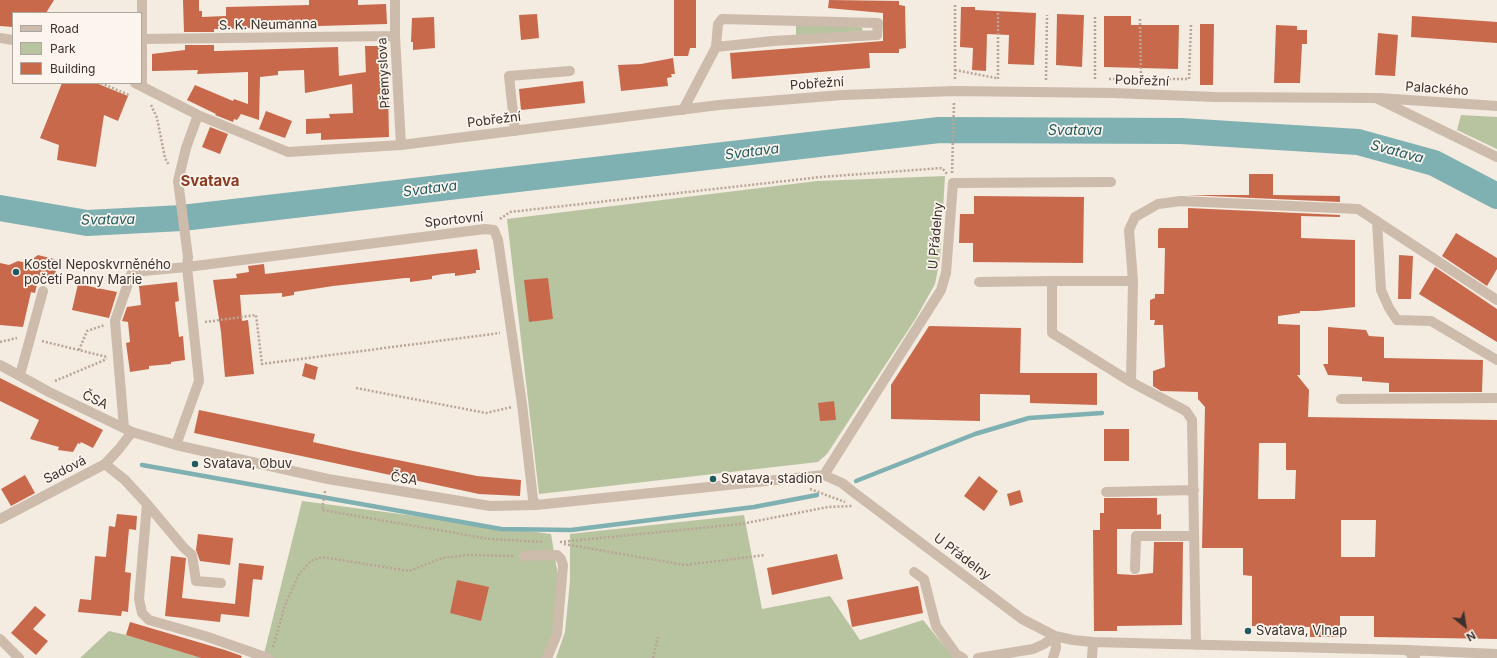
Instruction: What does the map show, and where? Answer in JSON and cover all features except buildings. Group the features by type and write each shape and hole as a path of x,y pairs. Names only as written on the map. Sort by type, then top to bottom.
{"street":[{"path":"142,0 142,12"},
{"name":"Přemyslova","path":"395,0 395,36 401,144"},
{"path":"683,110 716,47 718,24 722,19 878,23 877,35 773,41 716,47"},
{"name":"S. K. Neumanna","path":"142,39 395,36"},
{"path":"0,38 12,40"},
{"path":"515,130 509,76 570,71"},
{"name":"Pobřežní","path":"138,85 198,115 288,152 401,144 719,105 842,95 955,91 1113,93 1215,97 1376,98 1497,157"},
{"name":"Palackého","path":"1376,98 1497,106"},
{"path":"176,445 199,381 187,267 188,257 178,181 186,148 198,115"},
{"path":"952,178 1111,182"},
{"name":"U Přádelny","path":"952,178 946,273 941,290 828,476 852,490 1022,619 1055,636 1093,642 1407,650 1497,654"},
{"path":"1131,382 1133,281 1129,230 1135,217 1158,204 1181,201 1358,209 1497,300"},
{"path":"1377,221 1382,290 1389,308 1396,320 1431,321 1497,360"},
{"name":"Sportovní","path":"115,321 132,272 187,267 485,229 494,230 498,240 510,331 522,404 533,499 536,505"},
{"path":"1052,281 1052,333 1131,382 1186,411 1192,420 1196,645"},
{"path":"979,282 1133,281"},
{"path":"20,375 43,291"},
{"path":"115,321 128,430"},
{"name":"ČSA","path":"0,366 20,375 49,392 128,430 176,445 328,479 490,506 536,505 828,476"},
{"path":"1341,399 1497,398"},
{"name":"Sadová","path":"0,519 104,464 119,449 128,430"},
{"path":"104,464 125,480 184,548 192,555 196,581 221,583"},
{"path":"1106,492 1194,490"},
{"path":"147,504 139,599 142,613 148,620 205,636 270,657"},
{"path":"1135,569 1136,536 1194,536"},
{"path":"524,556 557,555 561,559 563,566 557,634 546,658"},
{"path":"914,572 924,579 936,626 956,654 963,658"},
{"path":"978,658 1033,648 1044,644 1055,636"},
{"path":"1053,658 1056,648 1055,636"},
{"path":"0,639 19,658"},
{"path":"1092,658 1093,642"},
{"path":"1407,650 1415,658"}],"path":[{"path":"955,5 955,91"},
{"path":"998,12 998,79"},
{"path":"1046,80 1047,15"},
{"path":"1095,16 1095,79"},
{"path":"1140,19 1141,79"},
{"path":"1088,79 1189,79 1191,25"},
{"path":"955,70 998,79 1006,79"},
{"path":"1038,80 1053,80"},
{"path":"103,84 130,95"},
{"path":"138,85 151,104 157,118 165,158 178,181"},
{"path":"144,101 151,104"},
{"path":"952,178 954,106"},
{"path":"494,230 500,218 510,212 821,177 942,168 952,178"},
{"path":"193,324 256,315 262,364 510,331"},
{"path":"79,350 87,331 115,321"},
{"path":"0,342 11,339 30,338 109,358 55,380 49,392"},
{"path":"356,388 486,413 522,404"},
{"path":"765,555 685,565 555,543 741,524 828,507 855,506 806,488"},
{"path":"326,490 322,510 490,539 548,542"},
{"path":"270,657 285,605 299,574 311,560 322,557 409,571 442,558 467,555 524,556"},
{"path":"653,658 658,636"}],"green space":[{"path":"796,25 859,26 863,29 862,31 796,36"},
{"path":"1461,115 1497,117 1497,149 1457,130"},
{"path":"945,176 940,259 935,284 916,318 827,454 818,462 539,494 507,219 817,181"},
{"path":"302,501 551,534 558,576 552,638 542,658 263,658"},
{"path":"744,515 762,609 830,596 860,640 923,620 954,658 556,658 565,632 570,581 570,534"},
{"path":"109,631 126,635 201,658 80,658"}],"waterway":[{"name":"Svatava","path":"0,208 87,223 182,218 939,130 1181,131 1358,142 1434,163 1497,196"},
{"path":"856,481 975,434 1029,418 1102,413"},
{"path":"142,465 501,529 571,530 754,507 817,495"}],"place":[{"name":"Kostel Neposkvrněného početí Panny Marie","path":"16,272"},
{"name":"Svatava, Obuv","path":"195,464"},
{"name":"Svatava, stadion","path":"713,479"},
{"name":"Svatava, Vlnap","path":"1248,631"}],"district":[{"name":"Svatava","path":"210,181"}]}
